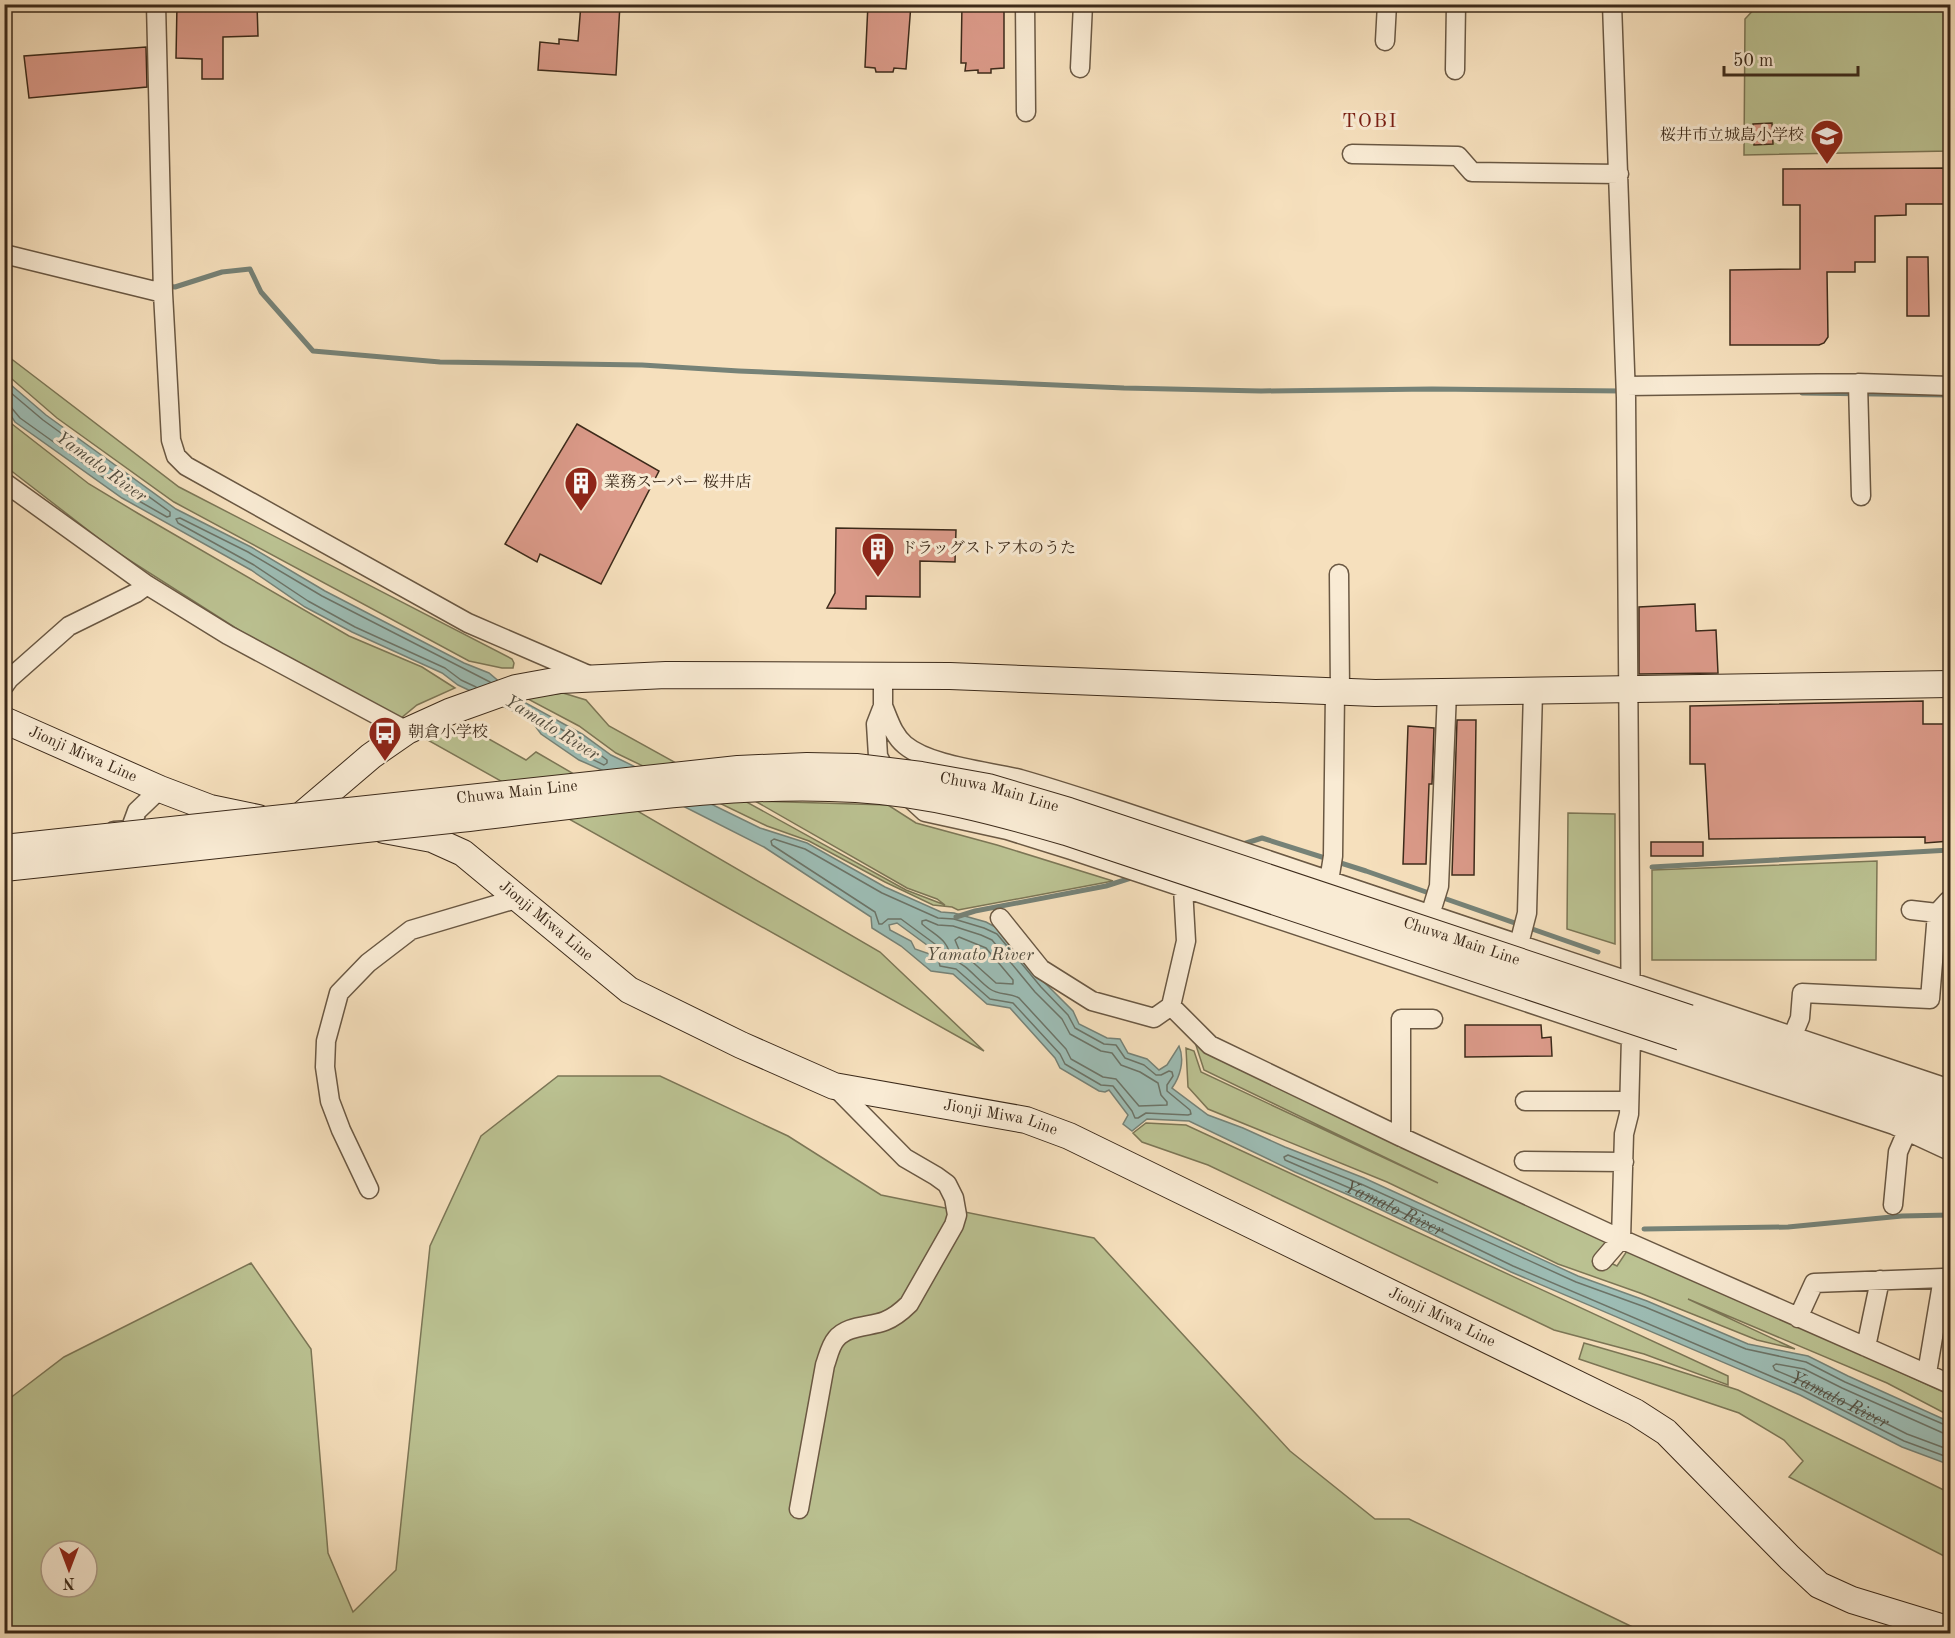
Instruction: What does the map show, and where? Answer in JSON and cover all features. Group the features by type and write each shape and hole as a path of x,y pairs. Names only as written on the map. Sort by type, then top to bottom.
{"main road":[{"path":"290,825 371,756 407,731 449,712 516,688 560,680 666,675 962,676 1375,693 1950,684"},
{"name":"Jionji Miwa Line","path":"4,720 160,789 210,808 290,825 338,825 432,839 463,853 629,990 741,1046 834,1086 1026,1120 1069,1136 1561,1368 1666,1432 1819,1585 1852,1600 1950,1630"},
{"name":"Chuwa Main Line","path":"4,848 738,769 807,766 856,767 921,775 988,787 1069,811 1685,1027 1909,1122 1950,1127"},
{"name":"Chuwa Main Line","path":"4,868 588,803 744,789 857,789 920,796 983,808 1066,832 1685,1027 1950,1105"}],"street":[{"path":"156,4 163,286 171,440 176,456 186,466 468,623 595,678"},
{"path":"1025,4 1026,112"},
{"path":"1080,68 1083,4"},
{"path":"1385,41 1387,4"},
{"path":"1455,69 1456,4"},
{"path":"1602,1261 1621,1239 1624,1134 1629,1114 1631,1037 1626,388 1612,4"},
{"path":"1352,154 1458,156 1472,172 1618,174"},
{"path":"4,254 163,286"},
{"path":"1626,388 1858,391 1950,386"},
{"path":"1858,391 1861,496"},
{"path":"4,482 147,585 228,635 407,731"},
{"path":"1329,881 1333,856 1339,574"},
{"path":"4,686 69,626 136,593 147,585"},
{"path":"883,677 883,706 876,724 878,756 890,780 925,812 1007,830 1893,1125 1909,1122 1950,1134"},
{"path":"1519,944 1527,913 1533,691"},
{"path":"1430,915 1439,885 1446,692"},
{"path":"883,706 894,733 904,744 934,759 1020,779 1108,806 1950,1089"},
{"path":"4,842 130,830 137,812 160,789"},
{"path":"4,873 216,852 290,825"},
{"path":"1000,918 1041,969 1092,1001 1154,1018 1171,1006 1186,941 1183,888"},
{"path":"369,1189 330,1101 325,1067 326,1041 339,993 368,963 411,930 519,898"},
{"path":"1793,1035 1800,1018 1802,993 1930,999 1944,907 1911,910"},
{"path":"1171,1006 1210,1045 1621,1239 1950,1384"},
{"path":"1401,1137 1401,1019 1433,1019"},
{"path":"799,1509 829,1351 837,1338 846,1331 885,1321 900,1313 909,1304 957,1215 954,1198 947,1184 905,1158 834,1086"},
{"path":"1525,1101 1629,1101"},
{"path":"1909,1122 1950,1151"},
{"path":"1893,1205 1898,1152 1909,1122"},
{"path":"1524,1161 1624,1162"},
{"path":"1798,1318 1814,1282 1943,1278 1927,1373"},
{"path":"1866,1347 1880,1280"}],"green space":[{"path":"1758,5 1950,5 1950,151 1744,155 1745,19"},
{"path":"5,354 179,487 512,659 513,668 469,661 174,502 57,418 5,373"},
{"path":"4,415 12,424 89,484 349,636 422,667 455,688 417,705 401,718 242,632 115,551 5,466"},
{"path":"563,693 586,700 609,726 906,890 945,905 937,899 907,888 755,801 888,805 916,823 1113,881 958,910 933,905 809,841 767,826 616,753 579,726 526,698"},
{"path":"464,725 526,760 536,752 880,952 984,1051 424,738"},
{"path":"1568,813 1615,814 1615,944 1567,929"},
{"path":"1877,861 1876,960 1652,960 1652,870"},
{"path":"1192,1033 1618,1243 1602,1259 1617,1266 1629,1248 1950,1395 1950,1416 1887,1383 1688,1299 1795,1349 1757,1340 1640,1293 1558,1264 1387,1182 1208,1109 1188,1087 1186,1048 1194,1051 1201,1072 1438,1183 1204,1070"},
{"path":"558,1076 660,1076 788,1136 881,1195 1094,1238 1290,1451 1375,1519 1409,1519 1645,1633 5,1634 5,1402 64,1357 251,1263 311,1349 328,1553 353,1612 396,1570 430,1246 481,1136"},
{"path":"1146,1123 1186,1125 1728,1376 1728,1385 1644,1354 1554,1330 1208,1165 1142,1142 1133,1133"},
{"path":"1584,1343 1738,1390 1950,1493 1950,1559 1789,1477 1803,1461 1784,1440 1739,1413 1579,1359"}],"water":[{"name":"Yamato River","path":"4,379 46,415 176,509 251,547 325,591 464,663 489,673 522,701 582,734 611,755 760,828 807,843 885,887 941,912 954,913 986,922 1001,930 1045,983 1073,1011 1079,1024 1107,1038 1120,1039 1128,1053 1147,1059 1159,1070 1167,1065 1179,1046 1182,1057 1181,1068 1172,1088 1208,1115 1364,1178 1578,1276 1647,1301 1748,1344 1808,1356 1950,1422 1950,1465 1902,1447 1800,1395 1511,1272 1189,1121 1147,1119 1132,1131 1123,1124 1128,1115 1109,1090 1099,1091 1060,1068 1055,1058 1010,1008 987,1004 953,974 931,971 901,946 872,928 871,917 764,847 679,804 579,760 541,734 530,719 458,685 442,673 352,632 305,607 251,570 122,498 15,422 5,407","holes":["897,923 935,951 938,957 915,949 911,941 890,930 889,925"]}],"building":[{"path":"177,4 257,4 258,36 223,37 223,79 202,79 202,59 176,58"},
{"path":"581,4 620,4 616,75 538,70 540,42 559,44 559,39 578,41"},
{"path":"868,4 911,4 906,69 894,68 893,72 876,72 875,68 865,67"},
{"path":"962,4 1004,4 1004,68 991,69 991,73 978,73 978,70 965,71 966,63 961,63"},
{"path":"146,47 147,87 29,98 24,56"},
{"path":"1772,123 1773,144 1754,145 1753,124"},
{"path":"1950,168 1950,204 1906,204 1906,215 1875,216 1875,262 1855,262 1855,272 1827,272 1828,337 1824,343 1819,345 1730,345 1730,270 1800,269 1800,205 1783,205 1783,169"},
{"path":"1907,257 1928,257 1929,316 1907,316"},
{"name":"業務スーパー 桜井店","path":"577,424 659,471 601,584 540,554 537,562 505,544"},
{"name":"ドラッグストア木のうた","path":"836,528 956,530 955,562 920,561 920,597 866,596 866,609 827,608 835,593"},
{"path":"1695,604 1696,631 1716,630 1718,673 1639,674 1639,607"},
{"path":"1923,701 1923,724 1950,724 1950,841 1925,843 1925,837 1709,839 1705,764 1690,764 1690,706"},
{"path":"1457,720 1476,720 1474,875 1452,875"},
{"path":"1408,726 1434,728 1426,864 1403,864"},
{"path":"1651,842 1703,842 1703,856 1651,856"},
{"path":"1465,1025 1541,1025 1542,1038 1551,1037 1552,1056 1465,1057"}],"waterway":[{"path":"167,286 175,287 222,272 250,269 261,292 313,351 440,362 642,365 1124,388 1261,391 1432,389 1622,391"},
{"path":"1802,393 1950,395"},
{"path":"1240,845 1262,838 1366,871 1598,952"},
{"path":"1652,867 1950,850"},
{"path":"956,917 975,911 1106,886 1134,877"},
{"path":"1644,1229 1788,1227 1902,1216 1950,1215"}],"place":[{"name":"桜井市立城島小学校","path":"1827,165"},
{"name":"業務スーパー 桜井店","path":"581,512"},
{"name":"ドラッグストア木のうた","path":"878,578"},
{"name":"朝倉小学校","path":"385,762"}],"district":[{"name":"TOBI","path":"1370,122"}]}
